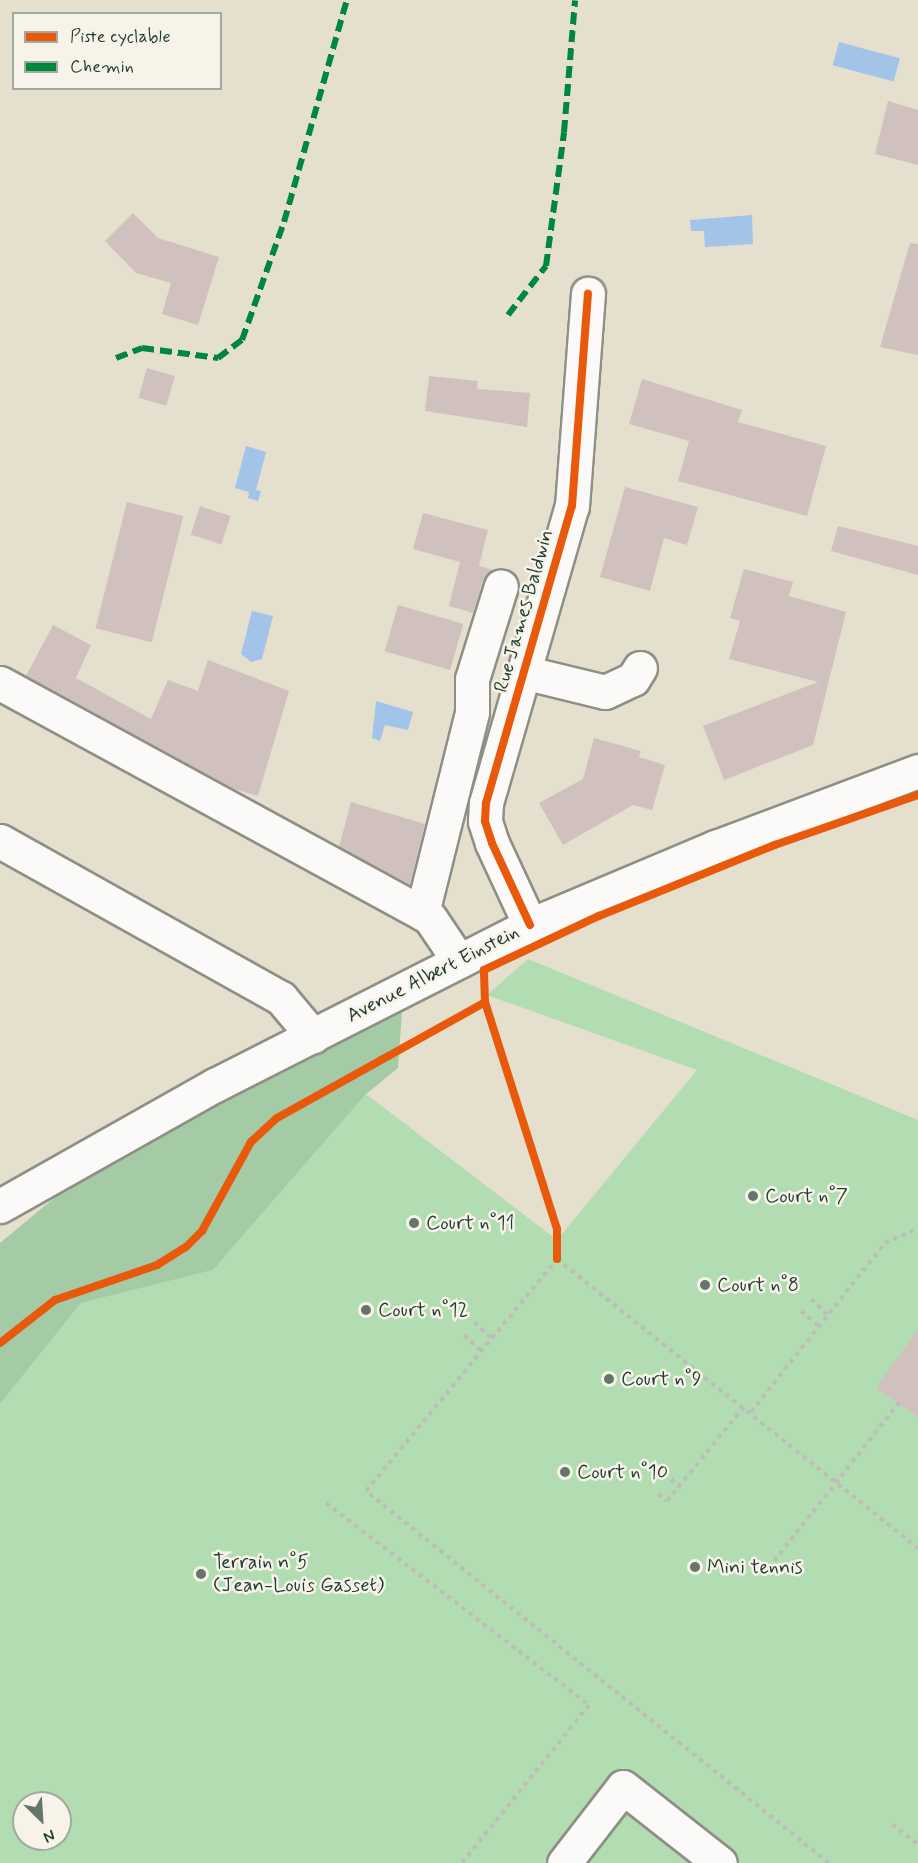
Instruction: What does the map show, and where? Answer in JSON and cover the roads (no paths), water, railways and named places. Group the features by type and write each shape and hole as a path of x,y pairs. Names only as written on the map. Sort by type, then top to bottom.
{"main road":[{"name":"Rue James Baldwin","path":"530,925 485,821 486,803 572,506 588,294"},
{"path":"422,913 472,712 472,679 501,586"},
{"path":"523,672 605,692 627,682 640,668"},
{"path":"0,682 422,913 430,918 459,961"},
{"name":"Avenue Albert Einstein","path":"0,1206 215,1085 530,925 684,860 918,771"},
{"path":"0,842 281,998 313,1035"},
{"path":"564,1863 623,1787 720,1863"}],"water":[{"path":"839,42 900,58 894,81 833,65"},
{"path":"752,215 753,244 705,247 704,231 691,231 690,220"},
{"path":"246,446 266,452 256,490 261,491 258,501 248,498 249,492 235,488"},
{"path":"252,611 273,616 262,659 251,662 241,654"},
{"path":"376,701 413,712 408,730 385,725 380,741 372,738"}],"place":[{"name":"Court n°7","path":"753,1196"},
{"name":"Court n°11","path":"414,1223"},
{"name":"Court n°8","path":"705,1285"},
{"name":"Court n°12","path":"366,1310"},
{"name":"Court n°9","path":"609,1379"},
{"name":"Court n°10","path":"565,1472"},
{"name":"Mini tennis","path":"695,1567"},
{"name":"Terrain n°5 (Jean-Louis Gasset)","path":"201,1574"}]}
